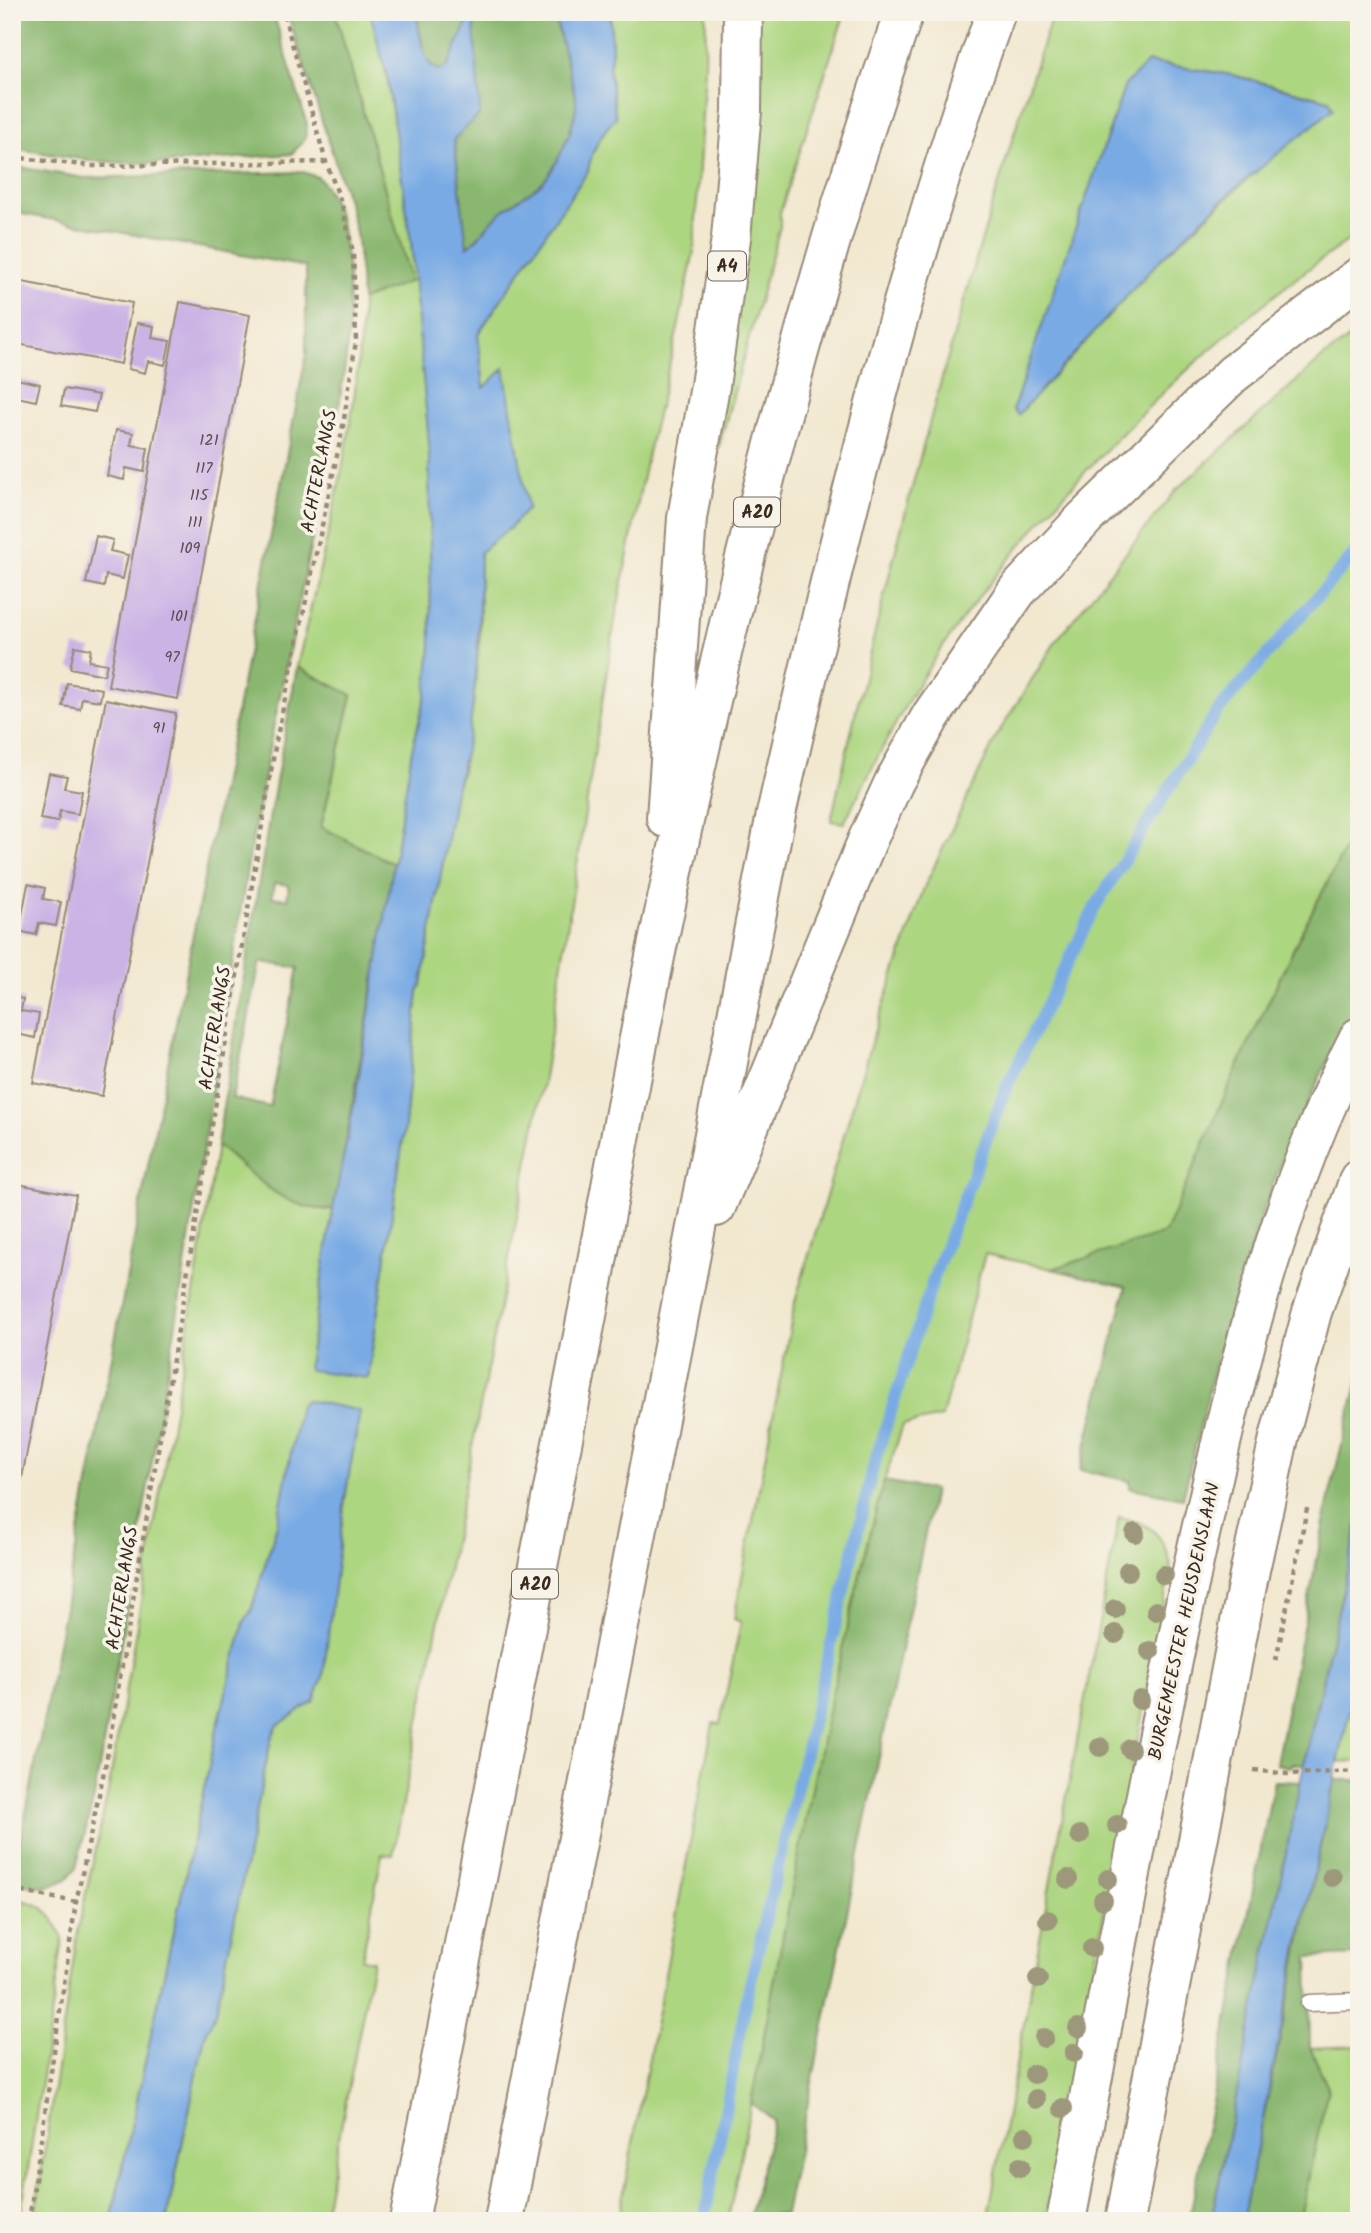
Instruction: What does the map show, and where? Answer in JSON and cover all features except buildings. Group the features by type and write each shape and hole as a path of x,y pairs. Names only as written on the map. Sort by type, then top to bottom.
{"main road":[{"name":"A4","path":"657,947 687,518 710,386 731,238 742,111 743,12"},
{"name":"A20","path":"409,2221 489,1823 657,947 729,619 780,420 840,206 904,12"},
{"path":"504,2221 776,814 828,585 895,330 941,176 996,12"},
{"path":"684,1286 867,841 894,782 966,663 1017,591 1085,518 1234,374 1359,277"},
{"name":"BURGEMEESTER HEUSDENSLAAN","path":"1066,2221 1173,1658 1230,1404 1257,1296 1297,1175 1318,1122 1359,1037"},
{"path":"1125,2221 1250,1570 1279,1438 1311,1312 1359,1179"}],"lane":[{"path":"1309,2003 1359,2001"}],"path":[{"name":"ACHTERLANGS","path":"29,2221 76,1902 111,1735 276,741 342,432 356,341 353,252 341,202 283,12"},
{"path":"12,157 91,166 327,162"},
{"path":"1276,1663 1309,1503"},
{"path":"1256,1757 1254,1770 1289,1774 1359,1771"},
{"path":"12,1890 76,1902"}],"green space":[{"path":"12,12 273,12 307,124 305,139 292,154 167,163 93,161 12,148"},
{"path":"287,12 335,12 411,281 362,300 357,238 350,208"},
{"path":"335,12 370,12 387,76 411,242 429,443 431,647 426,694 412,750 394,864 321,827 352,696 297,667 348,439 360,346 362,300 410,280"},
{"path":"416,12 554,12 576,99 569,133 551,171 537,187 493,220 467,247 454,138 467,23 447,67 439,70 427,61"},
{"path":"610,12 706,12 694,251 646,461 614,626 544,1078 393,1855 382,1854 362,1959 373,1961 323,2221 166,2221 205,2035 216,2011 271,1739 331,1605 360,1411 306,1400 277,1525 251,1611 244,1623 217,1729 111,2221 34,2221 78,1930 108,1792 188,1331 217,1145 284,1198 316,1209 333,1209 308,1366 368,1378 405,1126 418,991 422,984 455,792 462,772 480,637 480,552 511,527 504,369 484,389 478,334 588,171 598,142 616,118 609,70 612,48"},
{"path":"758,12 845,12 780,213 780,226 717,453"},
{"path":"1053,12 1359,12 1359,233 1285,287 1215,345 1149,406 1061,498 993,578 951,634 913,693 844,823 831,821 879,617 932,414","holes":["1148,62 1232,75 1329,100 1160,260 1018,415 1013,409 1050,306"]},
{"path":"12,166 84,178 303,172 318,177 335,205 342,228 348,270 349,318 338,412 248,863 175,1329 94,1797 76,1868 67,1879 42,1887 12,1883 12,1871 30,1793 141,1202 306,356 306,267 12,212"},
{"path":"1359,331 1359,822 1302,931 1233,1077 1165,1234 1052,1269 985,1254 942,1417 903,1425 884,1482 800,1852 728,2221 618,2221 713,1723 720,1724 741,1622 734,1619 795,1302 874,1033 924,888 997,735 1056,641 1176,490 1322,358"},
{"path":"297,667 352,695 321,827 394,864 333,1209 316,1209 284,1198 217,1145 268,826","holes":["274,883 289,885 287,899 272,897","260,962 298,968 270,1107 232,1098"]},
{"path":"1359,822 1359,993 1286,1150 1261,1216 1217,1356 1183,1498 1130,1488 1130,1481 1080,1470 1126,1287 1052,1269 1165,1233 1233,1077 1302,931"},
{"path":"1359,1376 1359,1518 1304,1764 1291,1764 1290,1767 1276,1764 1330,1493"},
{"path":"884,1481 934,1490 785,2214 749,2218 774,2121 751,2103 828,1713"},
{"path":"1119,1517 1139,1522 1154,1531 1164,1545 1171,1565 1045,2221 987,2221"},
{"path":"1359,1667 1359,1761 1338,1762"},
{"path":"1334,1780 1359,1780 1359,1955 1308,1957 1310,2047 1328,2088 1299,2221 1242,2221"},
{"path":"1274,1781 1301,1782 1211,2221 1189,2221"},
{"path":"12,1898 32,1903 50,1914 63,1939 20,2221 12,2221"},
{"path":"1359,2046 1359,2221 1299,2221 1328,2088 1310,2048"}],"water":[{"path":"370,12 416,12 424,51 428,61 439,70 447,67 467,23 471,20 474,24 480,114 454,139 467,247 502,212 544,180 558,159 569,133 576,99 554,12 610,12 612,49 609,70 616,118 598,142 588,171 478,334 484,388 504,368 528,508 511,527 480,552 478,643 469,733 455,792 422,984 418,991 405,1126 368,1378 310,1370 308,1366 412,750 426,694 431,647 429,443 411,242 387,76"},
{"path":"1148,62 1232,75 1329,100 1333,109 1231,192 1160,260 1018,415 1013,409 1125,85"},
{"path":"306,1400 360,1411 345,1498 323,1677 314,1701 277,1726 271,1739 216,2012 205,2035 166,2221 111,2221 217,1729 244,1622 251,1611 277,1525 300,1405"},
{"path":"1359,1518 1359,1667 1242,2221 1211,2221 1304,1764"}],"waterway":[{"path":"704,2221 747,1997 874,1464 936,1271 1006,1088 1095,907 1217,712 1359,549"}]}
